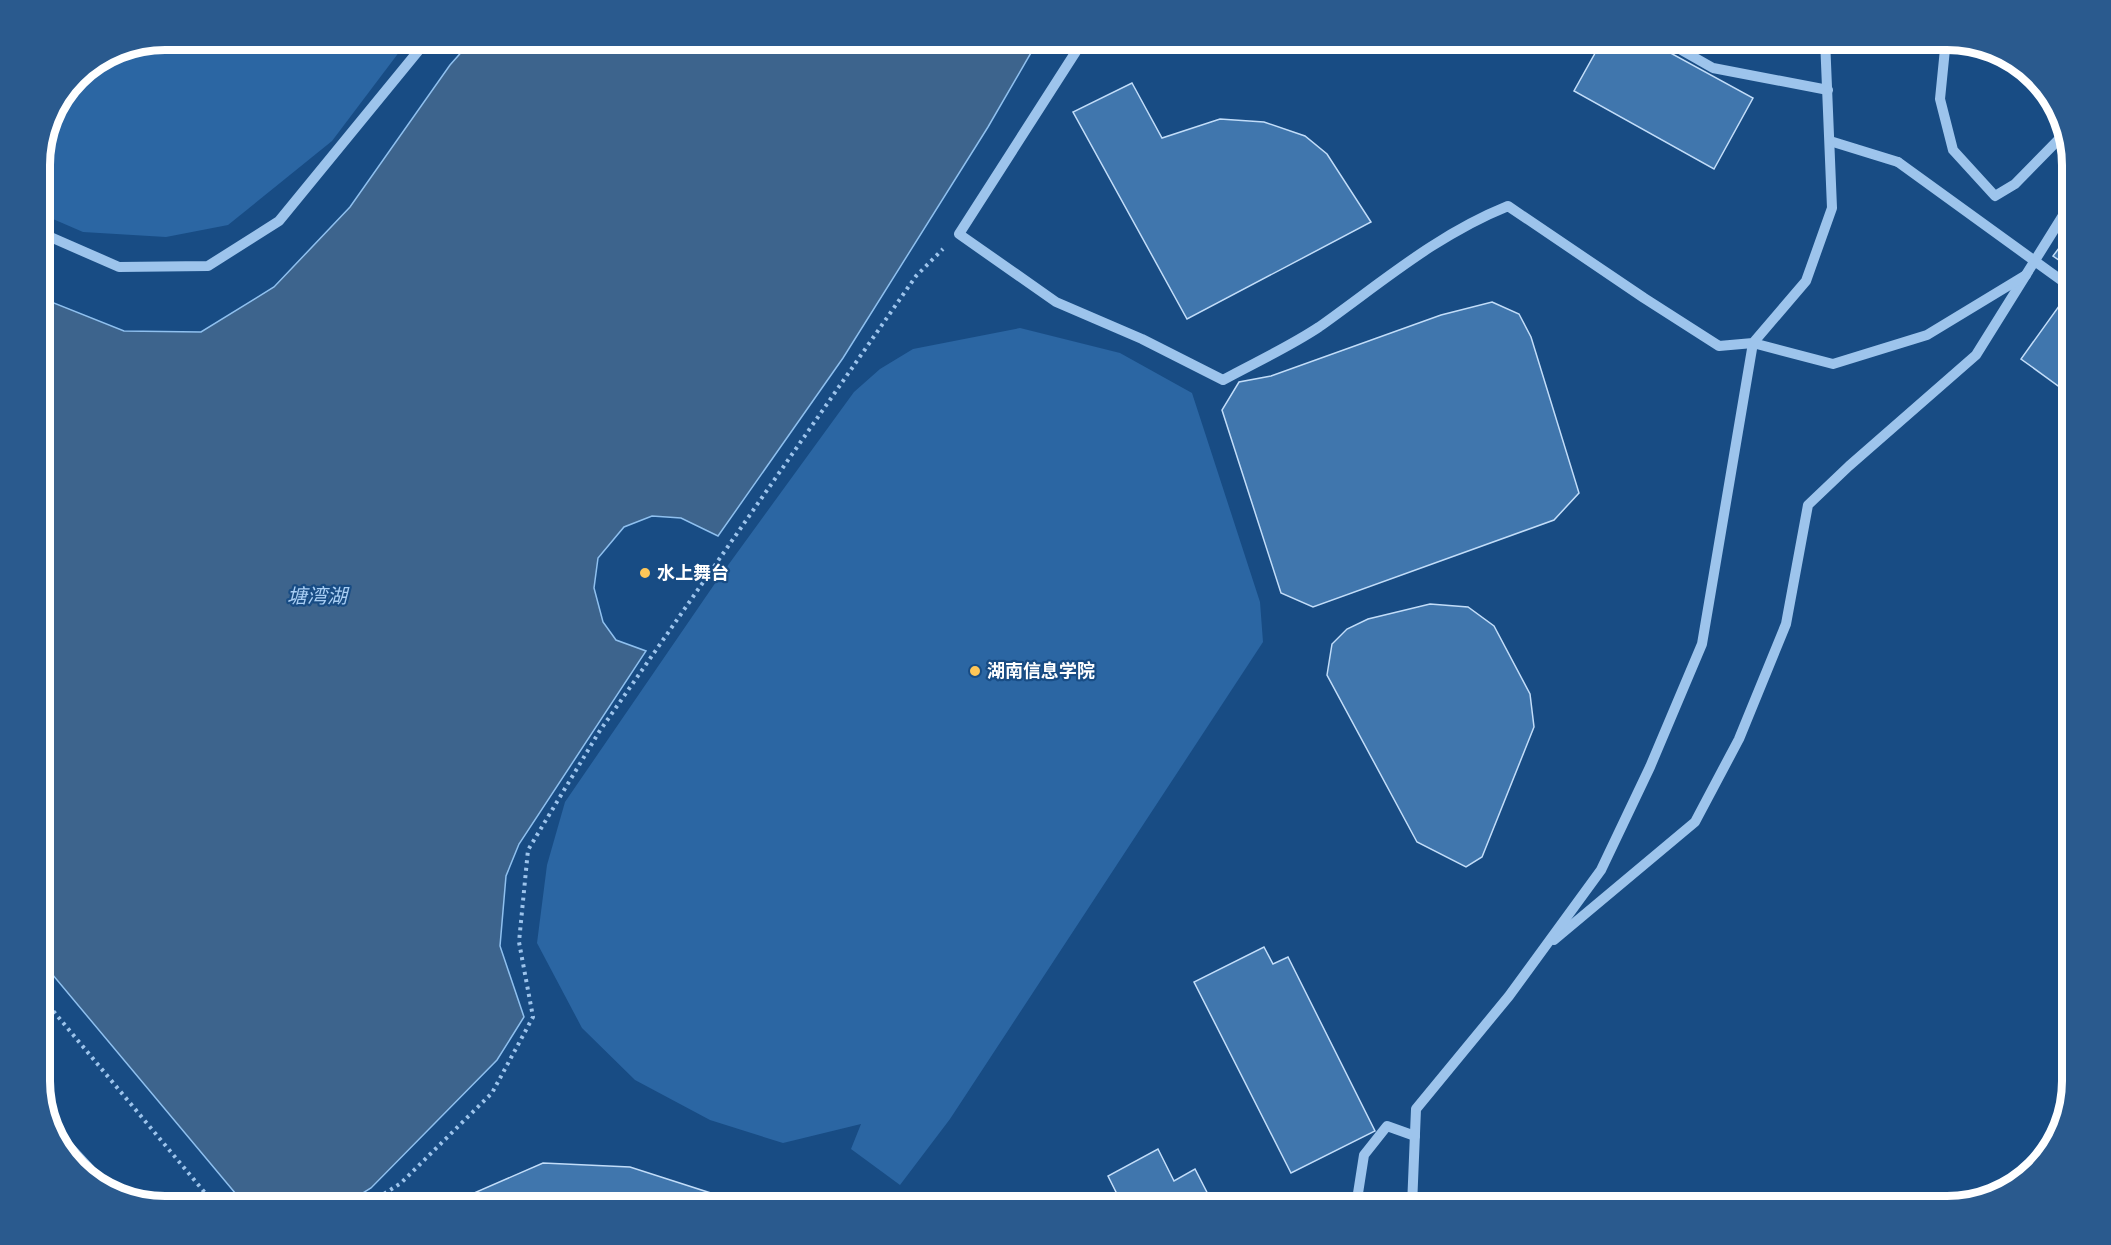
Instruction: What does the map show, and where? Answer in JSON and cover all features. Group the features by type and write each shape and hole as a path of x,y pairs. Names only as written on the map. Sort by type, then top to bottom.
{"lane":[{"path":"50,237 119,267 208,266 279,221 419,50"},
{"path":"1077,50 959,234 1056,302 1142,339 1222,380 1318,327 1388,274 1474,220 1508,206 1719,346 1753,343 1833,364 1927,335 2026,275"},
{"path":"1681,50 1713,68 1828,90"},
{"path":"1412,1196 1416,1109 1509,996 1601,870 1650,767 1702,644 1753,343 1806,281 1832,208 1826,50"},
{"path":"1945,50 1940,99 1953,150 1995,196 2014,184 2059,139"},
{"path":"1830,141 1898,162 2061,280"},
{"path":"1541,951 1695,822 1739,739 1786,624 1808,505 1976,355 2061,219"},
{"path":"1358,1196 1364,1155 1387,1126 1415,1136"},
{"path":"73,1151 84,1163"}],"path":[{"path":"381,1196 401,1183 492,1093 533,1017 519,942 528,850 599,732 916,276 959,234"},
{"path":"50,1007 208,1196"}],"shaded area":[{"path":"149,50 401,50 332,141 228,225 166,237 83,232 50,218 50,149 58,120 73,94 89,78 113,61"},
{"path":"1020,328 1120,353 1192,393 1260,602 1263,642 950,1119 900,1185 851,1149 861,1124 783,1143 710,1120 635,1080 582,1028 537,943 547,865 565,802 718,579 854,392 880,369 913,349"}],"water":[{"name":"塘湾湖","path":"463,50 1033,50 988,127 843,358 718,536 681,518 652,516 624,527 598,558 594,588 603,622 616,640 646,651 519,844 506,876 500,946 524,1017 497,1060 371,1188 358,1196 238,1196 50,972 50,301 124,331 201,332 274,287 350,207 450,65"}],"building":[{"path":"1597,50 1665,50 1753,98 1714,169 1574,91"},
{"path":"1132,83 1162,138 1220,119 1264,122 1305,136 1327,154 1371,222 1187,319 1073,112"},
{"path":"2061,245 2061,262 2053,256"},
{"path":"1492,302 1519,314 1531,337 1579,493 1554,520 1313,607 1281,593 1222,410 1239,382 1271,376 1441,315"},
{"path":"2061,303 2061,388 2021,359"},
{"path":"1430,604 1468,607 1494,626 1530,694 1534,727 1482,857 1466,867 1417,842 1327,675 1332,644 1347,629 1368,619"},
{"path":"1264,947 1273,964 1288,957 1375,1131 1291,1173 1194,982"},
{"path":"1158,1149 1174,1181 1195,1169 1209,1196 1118,1196 1108,1176"},
{"path":"543,1163 630,1167 720,1196 467,1196"}],"place":[{"name":"水上舞台","path":"645,573"},
{"name":"湖南信息学院","path":"975,671"}]}
